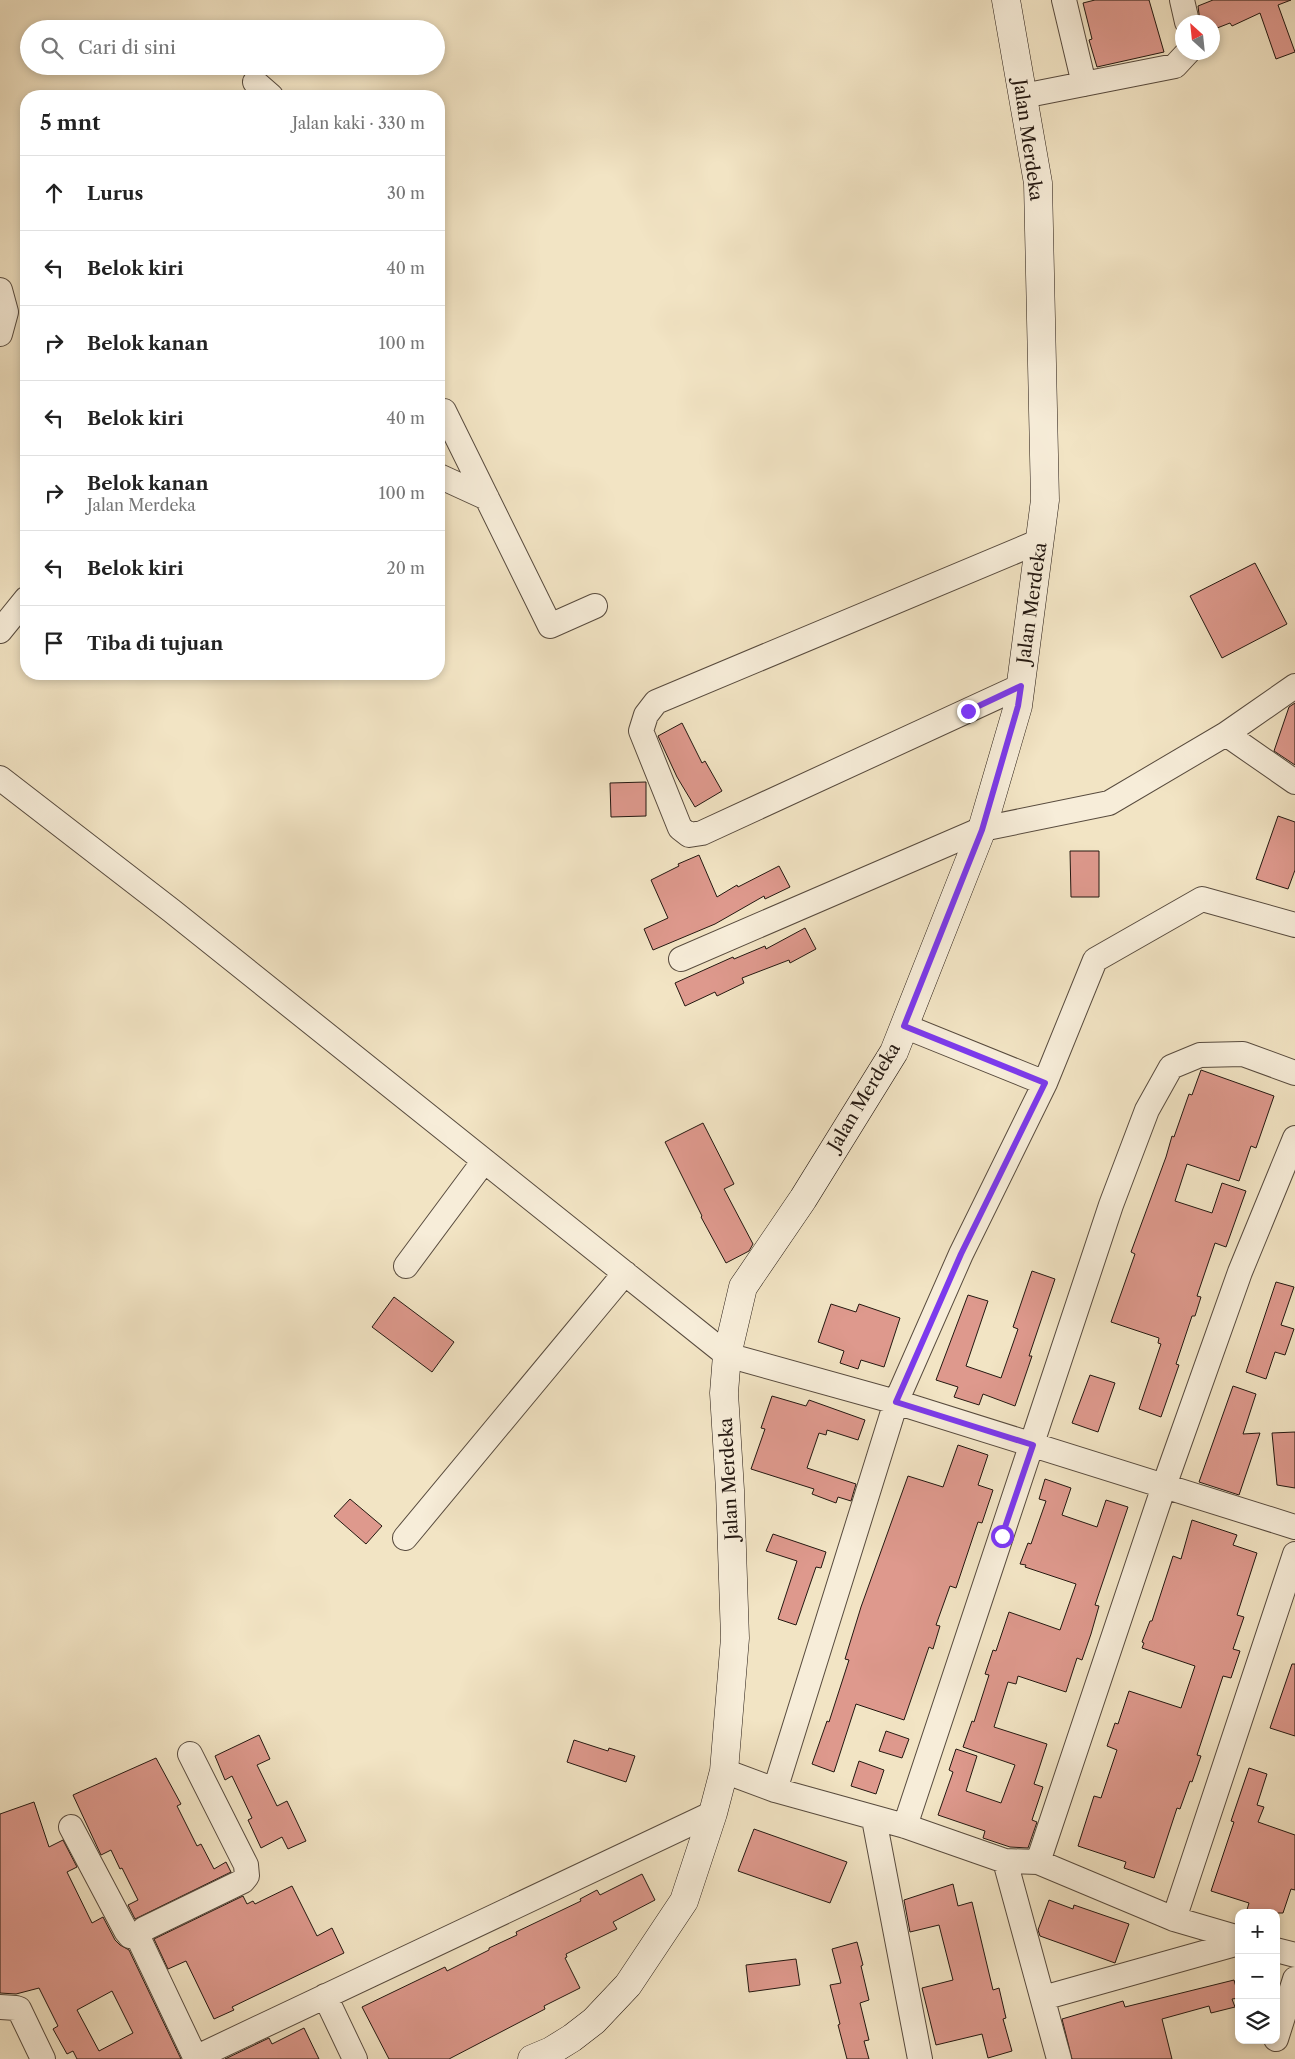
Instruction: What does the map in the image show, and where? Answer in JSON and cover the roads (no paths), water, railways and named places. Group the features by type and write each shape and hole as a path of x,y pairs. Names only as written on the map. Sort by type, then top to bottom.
{"street":[{"name":"Jalan Merdeka","path":"532,2059 551,2052 594,2021 628,1985 684,1901 713,1813 724,1771 736,1638 724,1393 727,1355 744,1287 803,1199 894,1052 982,830 1018,706 1045,500 1038,183 1006,0"},
{"path":"1064,0 1084,84"},
{"path":"1182,0 1185,15"},
{"path":"1023,96 1175,66 1181,60"},
{"path":"0,290 6,312 0,334"},
{"path":"445,413 550,626 595,606"},
{"path":"445,479 487,498"},
{"path":"1021,686 702,833 689,835 680,828 641,731 646,715 656,702 1040,541"},
{"path":"0,631 20,606"},
{"path":"680,959 982,830 1109,803 1226,734 1295,686"},
{"path":"1226,734 1295,782"},
{"path":"0,778 172,911 727,1355 896,1402 1295,1527"},
{"path":"774,1790 896,1402 961,1254 1045,1083 1095,960 1202,899 1295,925"},
{"path":"904,1026 1045,1083"},
{"path":"905,1826 1033,1445 1111,1205 1147,1110 1171,1067 1200,1055 1244,1054 1295,1073"},
{"path":"1038,1862 1164,1486 1240,1272 1295,1138"},
{"path":"406,1266 484,1161"},
{"path":"405,1538 625,1273"},
{"path":"1174,1919 1295,1554"},
{"path":"71,1827 130,1936 138,1936 144,1930 243,1880 248,1876 246,1865 190,1754"},
{"path":"724,1771 774,1790 905,1826 1006,1861 1038,1862 1174,1919 1235,1937"},
{"path":"138,1936 196,2058 713,1813"},
{"path":"874,1819 920,2059"},
{"path":"1006,1861 1059,2059"},
{"path":"1043,1998 1235,1944"},
{"path":"1280,1951 1295,1955"},
{"path":"1280,2026 1295,1979"},
{"path":"325,1996 355,2059"},
{"path":"0,2007 16,2008 19,2010 43,2059"},
{"path":"1270,2059 1274,2044"}]}
